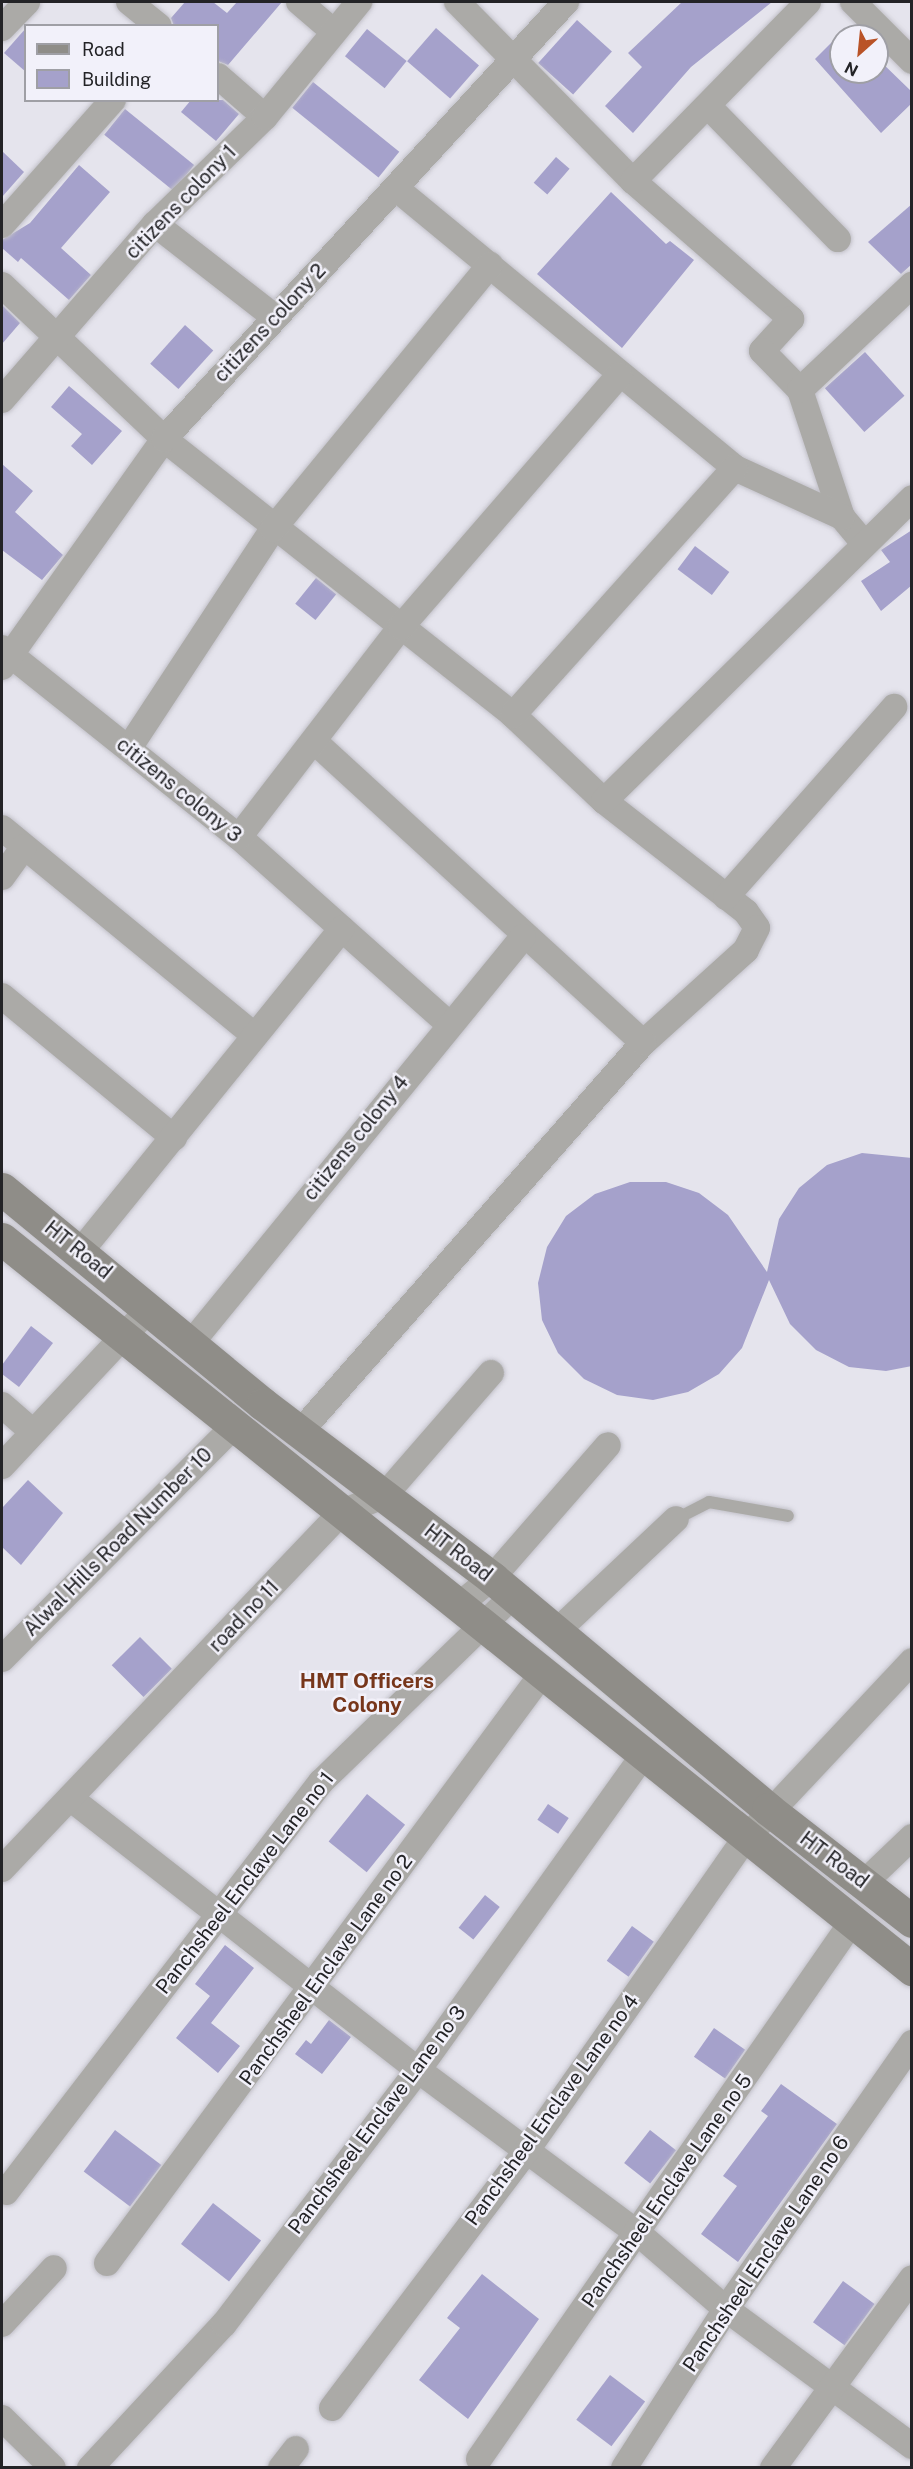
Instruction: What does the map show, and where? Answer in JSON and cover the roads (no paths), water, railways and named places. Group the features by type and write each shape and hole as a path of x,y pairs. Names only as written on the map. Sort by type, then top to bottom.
{"street":[{"path":"2,28 27,2"},
{"path":"129,2 156,24"},
{"path":"299,2 334,32"},
{"name":"citizens colony 1","path":"2,400 155,224 265,117 359,2"},
{"path":"457,2 633,181 791,319 762,351 800,390 842,517 864,543"},
{"name":"citizens colony 2","path":"5,658 164,439 273,316 399,189 511,57 566,2"},
{"path":"633,181 808,2"},
{"path":"853,2 912,61"},
{"path":"219,77 265,117"},
{"path":"2,225 111,102"},
{"path":"708,106 838,239"},
{"path":"399,189 619,375 735,468 842,517"},
{"path":"155,224 273,316"},
{"path":"129,748 273,529 490,265"},
{"path":"2,285 54,340 164,439 273,529 513,715 604,801 726,897 758,928 746,950 643,1043 300,1432"},
{"path":"800,390 912,285"},
{"path":"238,837 315,742 401,627 619,375"},
{"path":"513,715 735,468"},
{"path":"604,801 912,498"},
{"name":"citizens colony 3","path":"5,658 129,748 238,837 448,1023"},
{"path":"726,897 894,707"},
{"path":"315,742 523,937 643,1043"},
{"path":"2,828 254,1035"},
{"path":"2,877 24,847"},
{"path":"80,1252 342,929"},
{"name":"citizens colony 4","path":"192,1342 448,1023 523,937"},
{"path":"2,996 174,1138"},
{"name":"HT Road","path":"2,1189 300,1432 501,1588 768,1809 912,1920"},
{"name":"HT Road","path":"2,1239 459,1605 745,1839 912,1969"},
{"path":"2,1466 150,1308"},
{"name":"road no 11","path":"2,1869 342,1512 384,1496 491,1373"},
{"path":"2,1405 33,1432"},
{"name":"Alwal Hills Road Number 10","path":"2,1659 234,1426"},
{"path":"459,1605 501,1588 608,1445"},
{"path":"555,1633 676,1519"},
{"name":"Panchsheel Enclave Lane no 1","path":"6,2192 321,1782 485,1627 501,1588"},
{"name":"Panchsheel Enclave Lane no 4","path":"332,2408 527,2150 768,1809 912,1660"},
{"name":"Panchsheel Enclave Lane no 2","path":"107,2264 314,1989 542,1674"},
{"name":"Panchsheel Enclave Lane no 3","path":"90,2468 224,2324 418,2070 643,1756"},
{"path":"70,1798 418,2070 639,2234 726,2309 912,2446"},
{"path":"865,1882 912,1837"},
{"name":"Panchsheel Enclave Lane no 5","path":"479,2459 639,2234 852,1922"},
{"name":"Panchsheel Enclave Lane no 6","path":"624,2468 726,2309 912,2043"},
{"path":"2,2324 54,2268"},
{"path":"773,2468 830,2387 912,2278"},
{"path":"2,2418 53,2468"}],"lane":[{"path":"676,1519 709,1502 788,1516"}],"district":[{"name":"HMT Officers Colony","path":"367,1693"}]}
